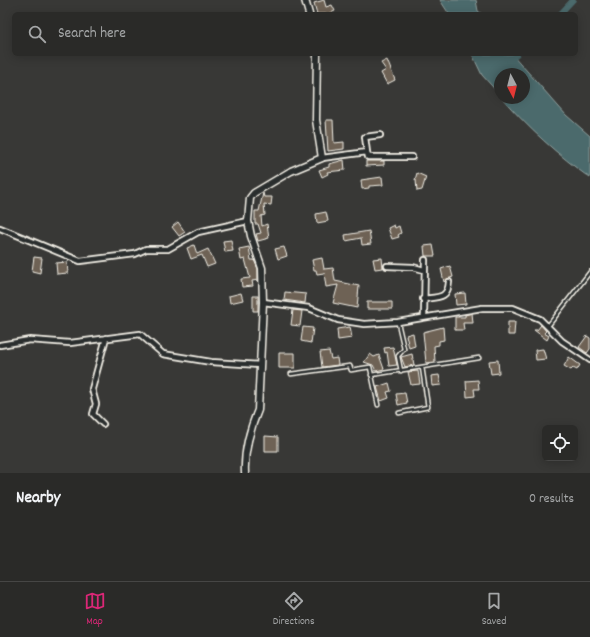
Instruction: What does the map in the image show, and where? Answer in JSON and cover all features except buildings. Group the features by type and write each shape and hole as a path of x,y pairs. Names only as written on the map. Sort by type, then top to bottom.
{"main road":[{"path":"305,0 308,12"},
{"path":"245,473 249,438 258,410 263,302 262,268 251,236 248,221 248,206 254,193 291,171 322,158 316,117 317,56"}],"street":[{"path":"380,135 365,137 368,157 412,157"},
{"path":"322,158 367,152"},
{"path":"0,228 80,261 135,254 146,249 168,249 198,232 248,221"},
{"path":"424,317 425,260"},
{"path":"387,266 407,266 424,270"},
{"path":"424,299 444,296 449,290 449,282"},
{"path":"263,302 309,308 338,320 364,324 398,322 482,308 513,308 540,319 562,341 590,360"},
{"path":"0,345 30,340 70,343 140,334 163,354 210,362 260,365"},
{"path":"103,424 93,414 96,404 92,389 106,338"}],"lane":[{"path":"548,326 590,272"},
{"path":"398,322 404,349 398,356 401,371"},
{"path":"371,376 479,358"},
{"path":"291,374 350,366 351,370 370,367 378,405"},
{"path":"399,414 428,408 422,367"}],"water":[{"path":"440,0 476,0 479,12 448,12"},
{"path":"473,56 514,56 524,68 494,68 494,88 482,75"},
{"path":"530,74 566,115 590,136 590,178 566,160 522,120 507,104 530,104"}],"waterway":[{"path":"562,12 573,0"},
{"path":"509,61 515,56"}]}
